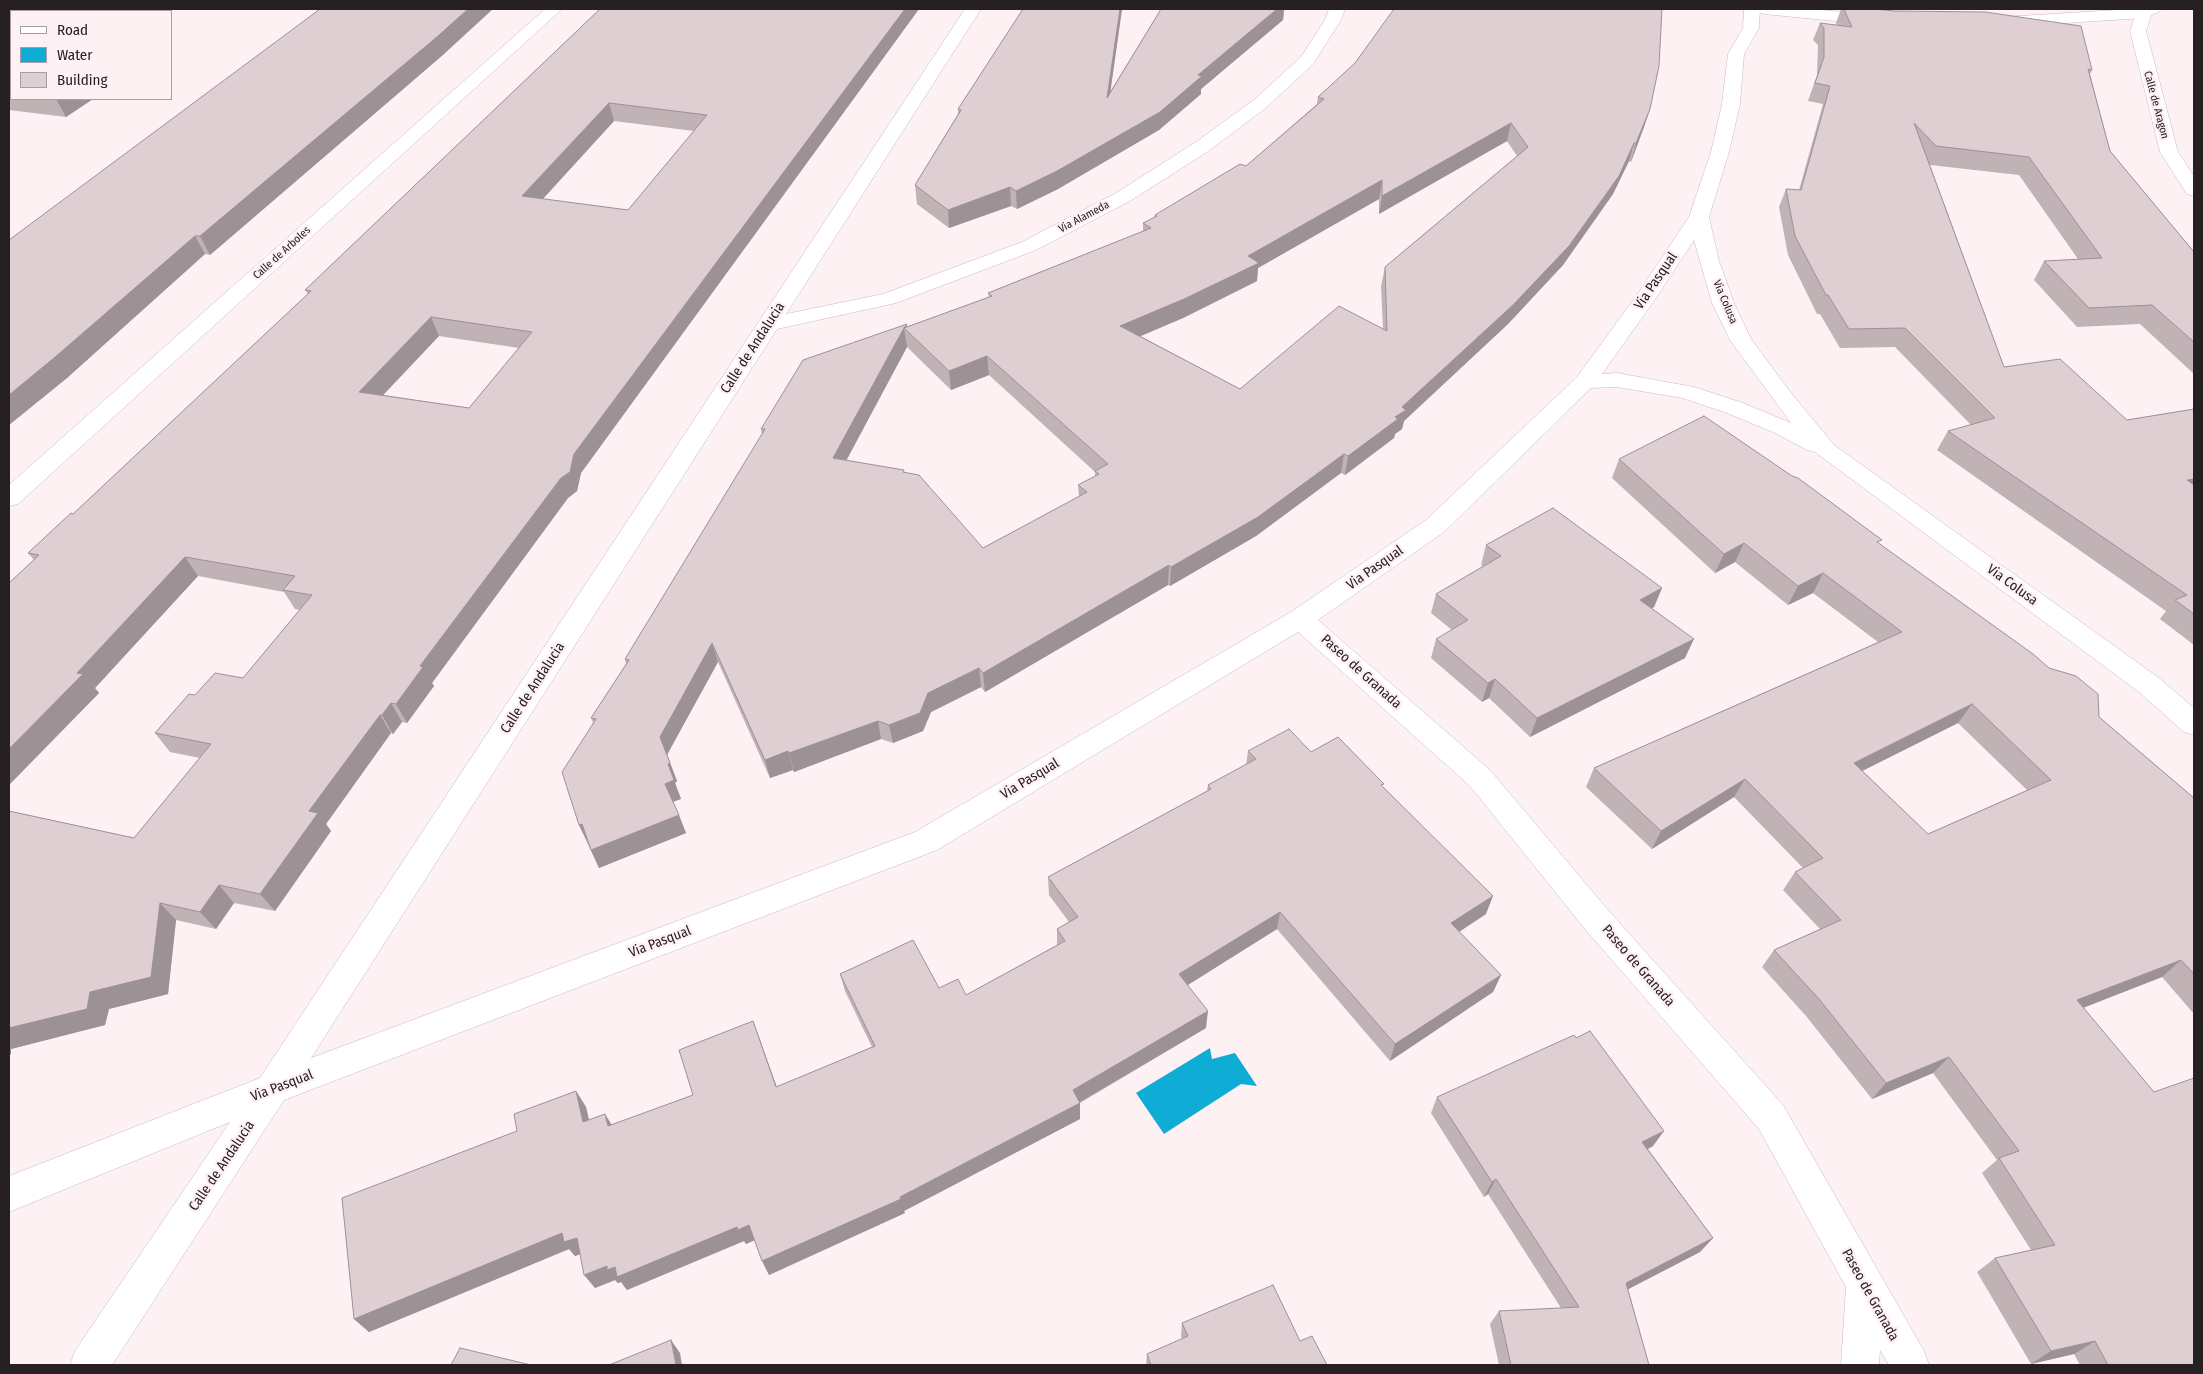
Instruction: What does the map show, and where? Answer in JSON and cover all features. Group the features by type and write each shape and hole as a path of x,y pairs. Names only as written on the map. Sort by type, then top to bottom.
{"street":[{"name":"Calle de Arboles","path":"9,498 554,9"},
{"name":"Calle de Andalucia","path":"89,1365 272,1090 973,9"},
{"name":"Via Alameda","path":"769,324 889,299 1029,246 1123,197 1203,146 1262,103 1307,60 1333,20 1336,9"},
{"name":"Via Pasqual","path":"9,1194 272,1090 926,841 1300,619 1435,526 1585,382 1646,298 1699,217 1720,152 1731,104 1736,54 1751,28 1752,9"},
{"path":"1764,9 1897,21"},
{"path":"1985,23 2149,11"},
{"name":"Calle de Aragon","path":"2149,11 2138,31 2169,152 2194,190"},
{"name":"Via Colusa","path":"1699,217 1708,260 1723,303 1741,340 1783,398 1826,450"},
{"name":"Via Colusa","path":"1585,382 1617,380 1686,392 1743,411 1783,428 1826,450 2149,685 2194,724"},
{"name":"Paseo de Granada","path":"1300,619 1480,778 1596,919 1770,1118 1910,1365"},
{"path":"1860,1365 1865,1285"}],"water":[{"path":"1210,1048 1212,1059 1235,1053 1257,1086 1241,1084 1164,1134 1136,1093"}],"building":[{"path":"9,9 65,9 10,10 9,93"},
{"path":"320,9 468,9 200,236 195,236 9,395 9,240"},
{"path":"600,9 905,9 574,454 570,472 561,478 420,666 423,667 396,704 391,703 380,715 309,811 318,813 260,894 219,885 200,912 160,903 151,977 90,992 87,1009 9,1028 9,811 134,838 211,744 155,733 189,694 195,695 215,673 243,678 312,595 283,590 295,576 185,557 77,673 83,674 9,749 9,583 39,555 28,553 71,513 73,514 311,291 305,290","holes":["609,103 707,115 628,210 522,196","431,317 532,332 469,408 359,392"]},
{"path":"1023,9 1120,9 1107,98 1161,9 1277,9 1198,75 1202,76 1160,112 1057,171 1016,191 1010,187 948,210 915,185 961,110 958,109"},
{"path":"1394,9 1662,9 1659,66 1650,109 1636,143 1634,143 1619,176 1569,246 1513,305 1402,407 1406,410 1395,417 1398,419 1348,456 1344,454 1258,517 1171,567 1169,565 983,673 979,668 928,693 920,713 889,725 878,721 765,760 712,643 660,737 674,780 665,784 679,815 591,850 582,824 579,825 562,772 596,719 591,718 629,660 625,659 765,429 761,429 803,360 907,324 904,328 992,296 988,293 1151,228 1143,223 1240,164 1246,166 1324,99 1318,97 1355,63","holes":["1511,123 1528,147 1385,267 1387,331 1339,306 1240,389 1120,326 1184,299 1259,263 1248,256 1382,180 1382,196","904,328 949,371 987,356 1108,464 1095,471 1099,474 1078,485 1087,492 983,548 919,475 903,472 904,470 833,458"]},
{"path":"1844,9 1985,12 2081,26 2092,70 2088,69 2110,151 2194,252 2194,342 2152,305 2089,308 2044,261 2102,258 2029,157 1936,146 1914,123 2004,367 2060,359 2127,420 2194,409 2194,479 2187,480 2194,485 2194,614 2175,600 2187,595 1948,431 1995,418 1905,328 1849,329 1828,295 1826,295 1795,236 1786,189 1801,190 1830,86 1815,83 1824,57 1824,28 1820,23 1852,27"},
{"path":"1704,416 1792,476 1798,478 1882,540 1877,542 2033,654 2049,668 2076,676 2098,694 2099,717 2194,798 2194,974 2181,960 2077,1000 2154,1092 2194,1078 2194,1365 2108,1365 2095,1341 2051,1351 1995,1258 2055,1245 1999,1158 2019,1151 1949,1057 1886,1083 1819,999 1774,950 1841,920 1795,872 1823,858 1745,779 1661,831 1594,768 1902,632 1823,573 1798,586 1744,543 1724,554 1619,459","holes":["1972,704 2051,780 1928,834 1854,763"]},
{"path":"1553,508 1662,588 1640,600 1694,639 1537,718 1495,679 1488,683 1436,639 1468,620 1436,594 1501,556 1486,545"},
{"path":"1289,729 1311,752 1338,737 1384,784 1381,785 1493,896 1451,923 1501,975 1395,1044 1280,912 1179,974 1208,1011 1073,1090 1080,1103 900,1197 901,1199 762,1261 749,1225 738,1230 737,1227 617,1277 615,1267 607,1270 607,1266 584,1275 577,1238 564,1242 562,1233 354,1319 342,1198 517,1131 514,1114 576,1091 583,1122 605,1114 608,1126 693,1095 679,1050 753,1021 776,1087 875,1046 840,974 913,940 939,988 958,979 966,995 1065,941 1057,929 1078,917 1048,877 1211,789 1208,785 1256,759 1248,751"},
{"path":"1590,1031 1664,1131 1642,1142 1713,1238 1626,1283 1649,1365 1511,1365 1499,1311 1579,1307 1496,1179 1492,1182 1437,1097 1574,1035 1576,1038"},
{"path":"1273,1285 1300,1341 1312,1336 1327,1365 1151,1365 1147,1354 1188,1336 1182,1323"},
{"path":"671,1340 676,1365 609,1365"},
{"path":"460,1348 531,1365 451,1365"}]}
